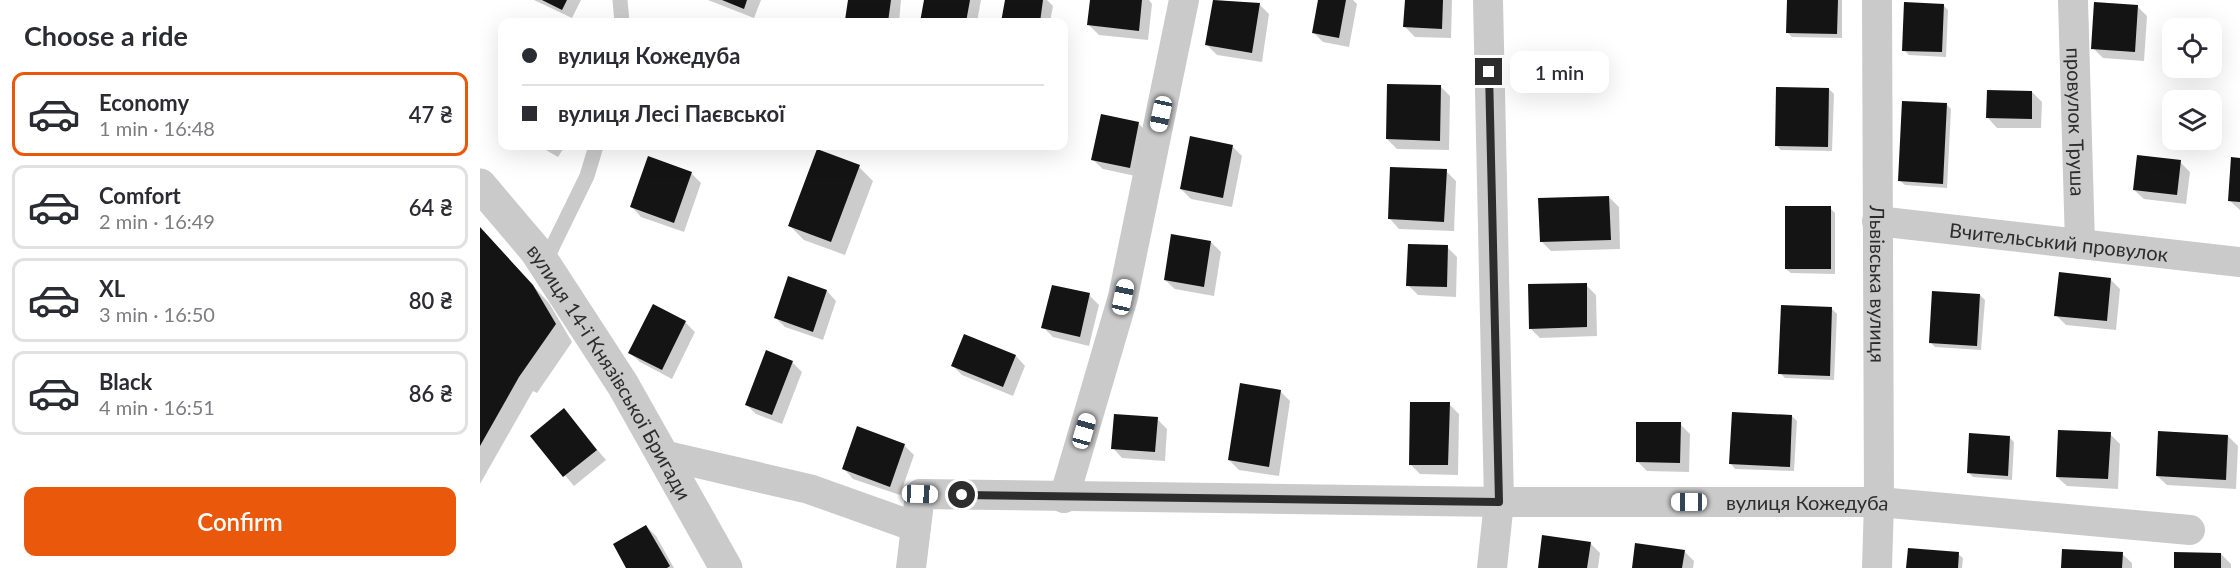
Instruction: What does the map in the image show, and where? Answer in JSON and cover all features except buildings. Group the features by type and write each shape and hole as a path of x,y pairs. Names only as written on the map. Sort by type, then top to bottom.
{"street":[{"path":"1064,498 1123,297 1184,0"},
{"path":"1488,0 1499,502 1492,568"},
{"name":"Львівська вулиця","path":"1876,0 1879,502 1877,568"},
{"name":"провулок Труша","path":"2073,0 2079,244"},
{"name":"вулиця 14-ї Князівської Бригади","path":"480,185 544,264 623,385 726,568"},
{"name":"Вчительський провулок","path":"1877,221 2240,262"},
{"path":"663,455 809,489 916,527"},
{"name":"вулиця Кожедуба","path":"911,568 920,494 1064,498 1499,502 1879,502 2190,530"}],"lane":[{"path":"620,0 622,18"},
{"path":"544,264 587,176 595,150"}],"route":[{"path":"962,495 1499,502 1489,72"}]}
